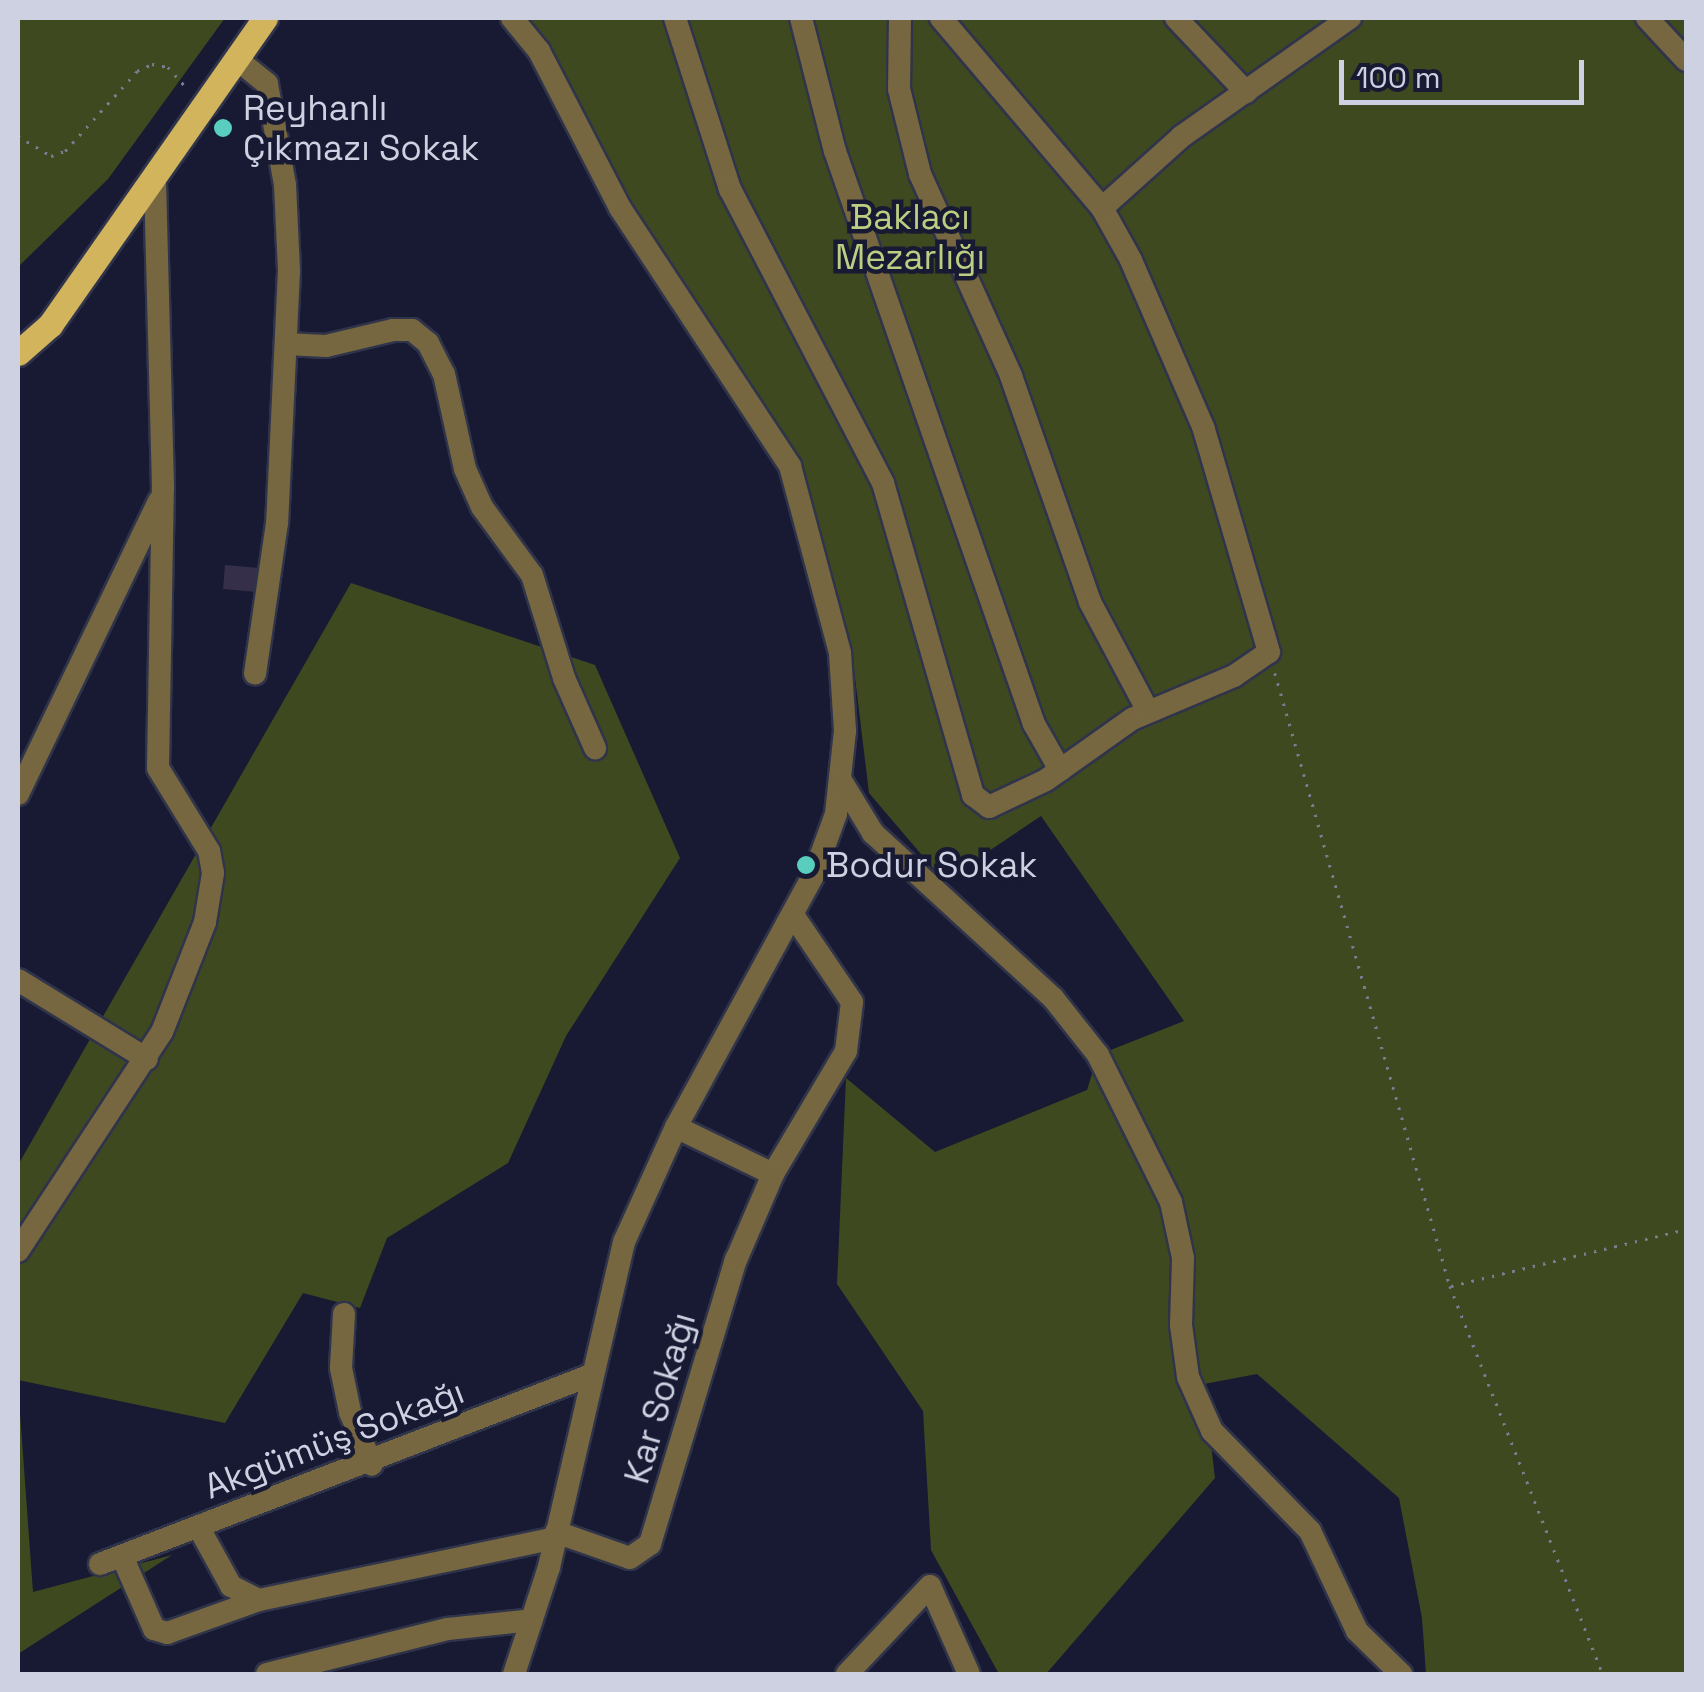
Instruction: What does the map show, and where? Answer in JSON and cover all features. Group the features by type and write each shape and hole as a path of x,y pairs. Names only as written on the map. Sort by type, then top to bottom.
{"main road":[{"path":"239,62 250,18"},
{"path":"18,353 50,325 155,182 265,18"}],"street":[{"path":"512,18 540,51 620,208 790,466 840,653 842,782 826,844 793,914 676,1127 624,1242 556,1535 514,1674"},
{"path":"676,18 730,189 883,483 973,796 994,807 1060,770 1148,710 1234,676 1270,652 1204,428 1162,324 1102,208 942,18"},
{"path":"801,18 835,151 1034,724 1060,770"},
{"path":"900,18 899,89 920,174 1010,376 1096,616 1148,710"},
{"path":"1176,18 1246,92"},
{"path":"1102,208 1158,154 1350,18"},
{"path":"1647,18 1686,60"},
{"path":"239,62 267,84 285,185 286,344 277,524 255,673"},
{"path":"18,1250 78,1151 147,1059 205,922 213,873 210,851 158,768 163,493 155,182"},
{"path":"286,344 326,346 393,330 412,330 428,343 444,374 465,469 482,507 532,575 564,678 595,748"},
{"path":"18,794 163,493"},
{"path":"842,782 873,833 1053,998 1098,1056 1171,1202 1183,1258 1181,1325 1188,1378 1212,1431 1310,1531 1358,1631 1401,1674"},
{"path":"676,1127 773,1174 846,1051 852,1002 793,914"},
{"path":"18,980 147,1059"},
{"name":"Kar Sokağı","path":"556,1535 630,1558 650,1544 736,1260 773,1174"},
{"path":"344,1314 344,1382 372,1465"},
{"name":"Akgümüş Sokağı","path":"259,1600 167,1633 154,1629 111,1560 372,1465 591,1375"},
{"path":"199,1528 231,1586 259,1600 556,1535"},
{"path":"847,1674 930,1586 969,1674"},
{"path":"268,1674 448,1629 532,1620"}],"path":[{"path":"18,136 51,156 65,151 137,71 152,64 168,67 206,109"},
{"path":"1270,652 1450,1286 1583,1638 1603,1674"},
{"path":"1450,1286 1686,1228"}],"green space":[{"path":"18,18 225,18 108,179 18,267"},
{"name":"Baklacı Mezarlığı","path":"526,18 1686,18 1686,1674 1426,1674 1422,1618 1399,1498 1257,1374 1204,1384 1215,1478 1046,1674 999,1674 931,1550 923,1411 837,1284 846,1078 935,1152 1087,1090 1098,1055 1184,1021 1041,816 944,881 869,793 851,645 796,456 622,201 551,49"},
{"path":"351,583 595,665 680,858 566,1036 508,1163 387,1238 360,1308 303,1293 225,1423 18,1380 18,1165"},
{"path":"18,1385 33,1592 172,1555 18,1654"}],"building":[{"path":"225,565 259,568 257,592 223,589"}],"place":[{"name":"Reyhanlı Çıkmazı Sokak","path":"223,128"},
{"name":"Bodur Sokak","path":"806,865"}]}
